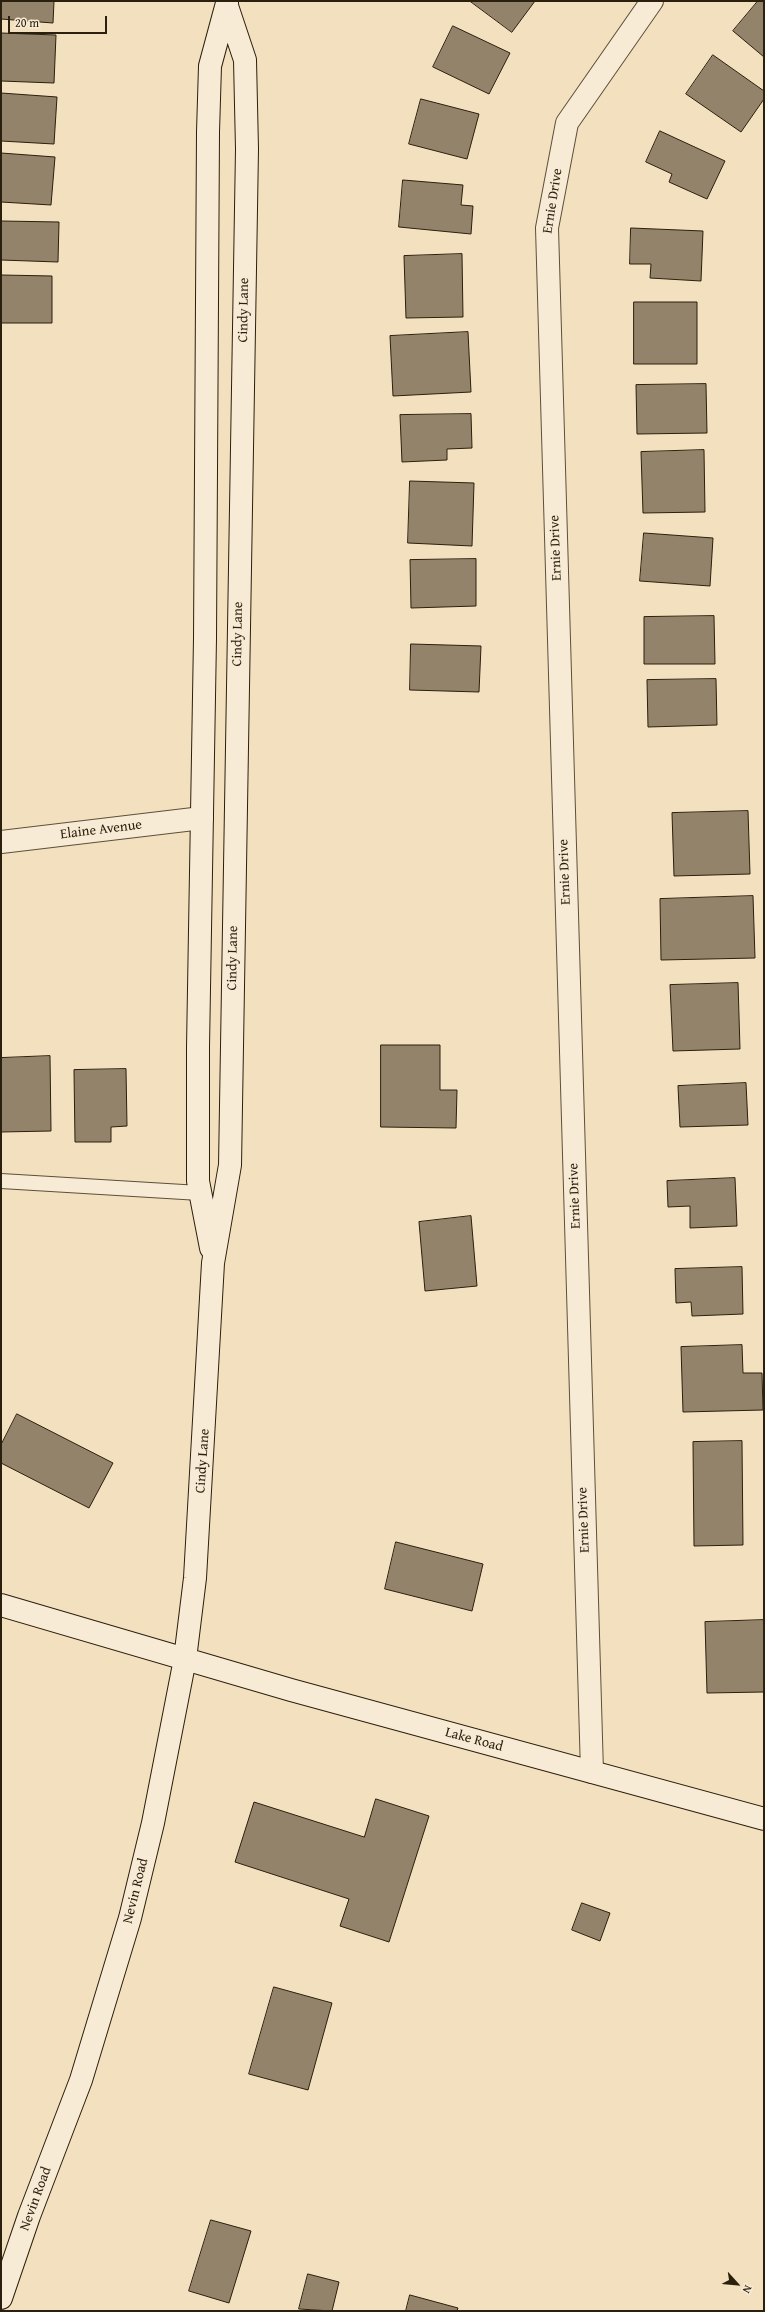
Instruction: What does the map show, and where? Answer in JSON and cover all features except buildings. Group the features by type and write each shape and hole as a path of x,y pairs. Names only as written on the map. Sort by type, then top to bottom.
{"main road":[{"name":"Ernie Drive","path":"592,1772 547,228 567,123 652,1"},
{"name":"Cindy Lane","path":"213,1263 198,1181 198,1047 202,818 208,132 210,66 227,4"},
{"name":"Cindy Lane","path":"185,1659 196,1578 213,1263 230,1164 247,149 245,60 227,4"},
{"name":"Elaine Avenue","path":"1,842 202,818"},
{"path":"1,1605 185,1659"},
{"name":"Lake Road","path":"185,1659 764,1819"},
{"name":"Nevin Road","path":"1,2298 81,2080 130,1918 153,1822 185,1659"}],"lane":[{"path":"1,1181 200,1193"}]}
